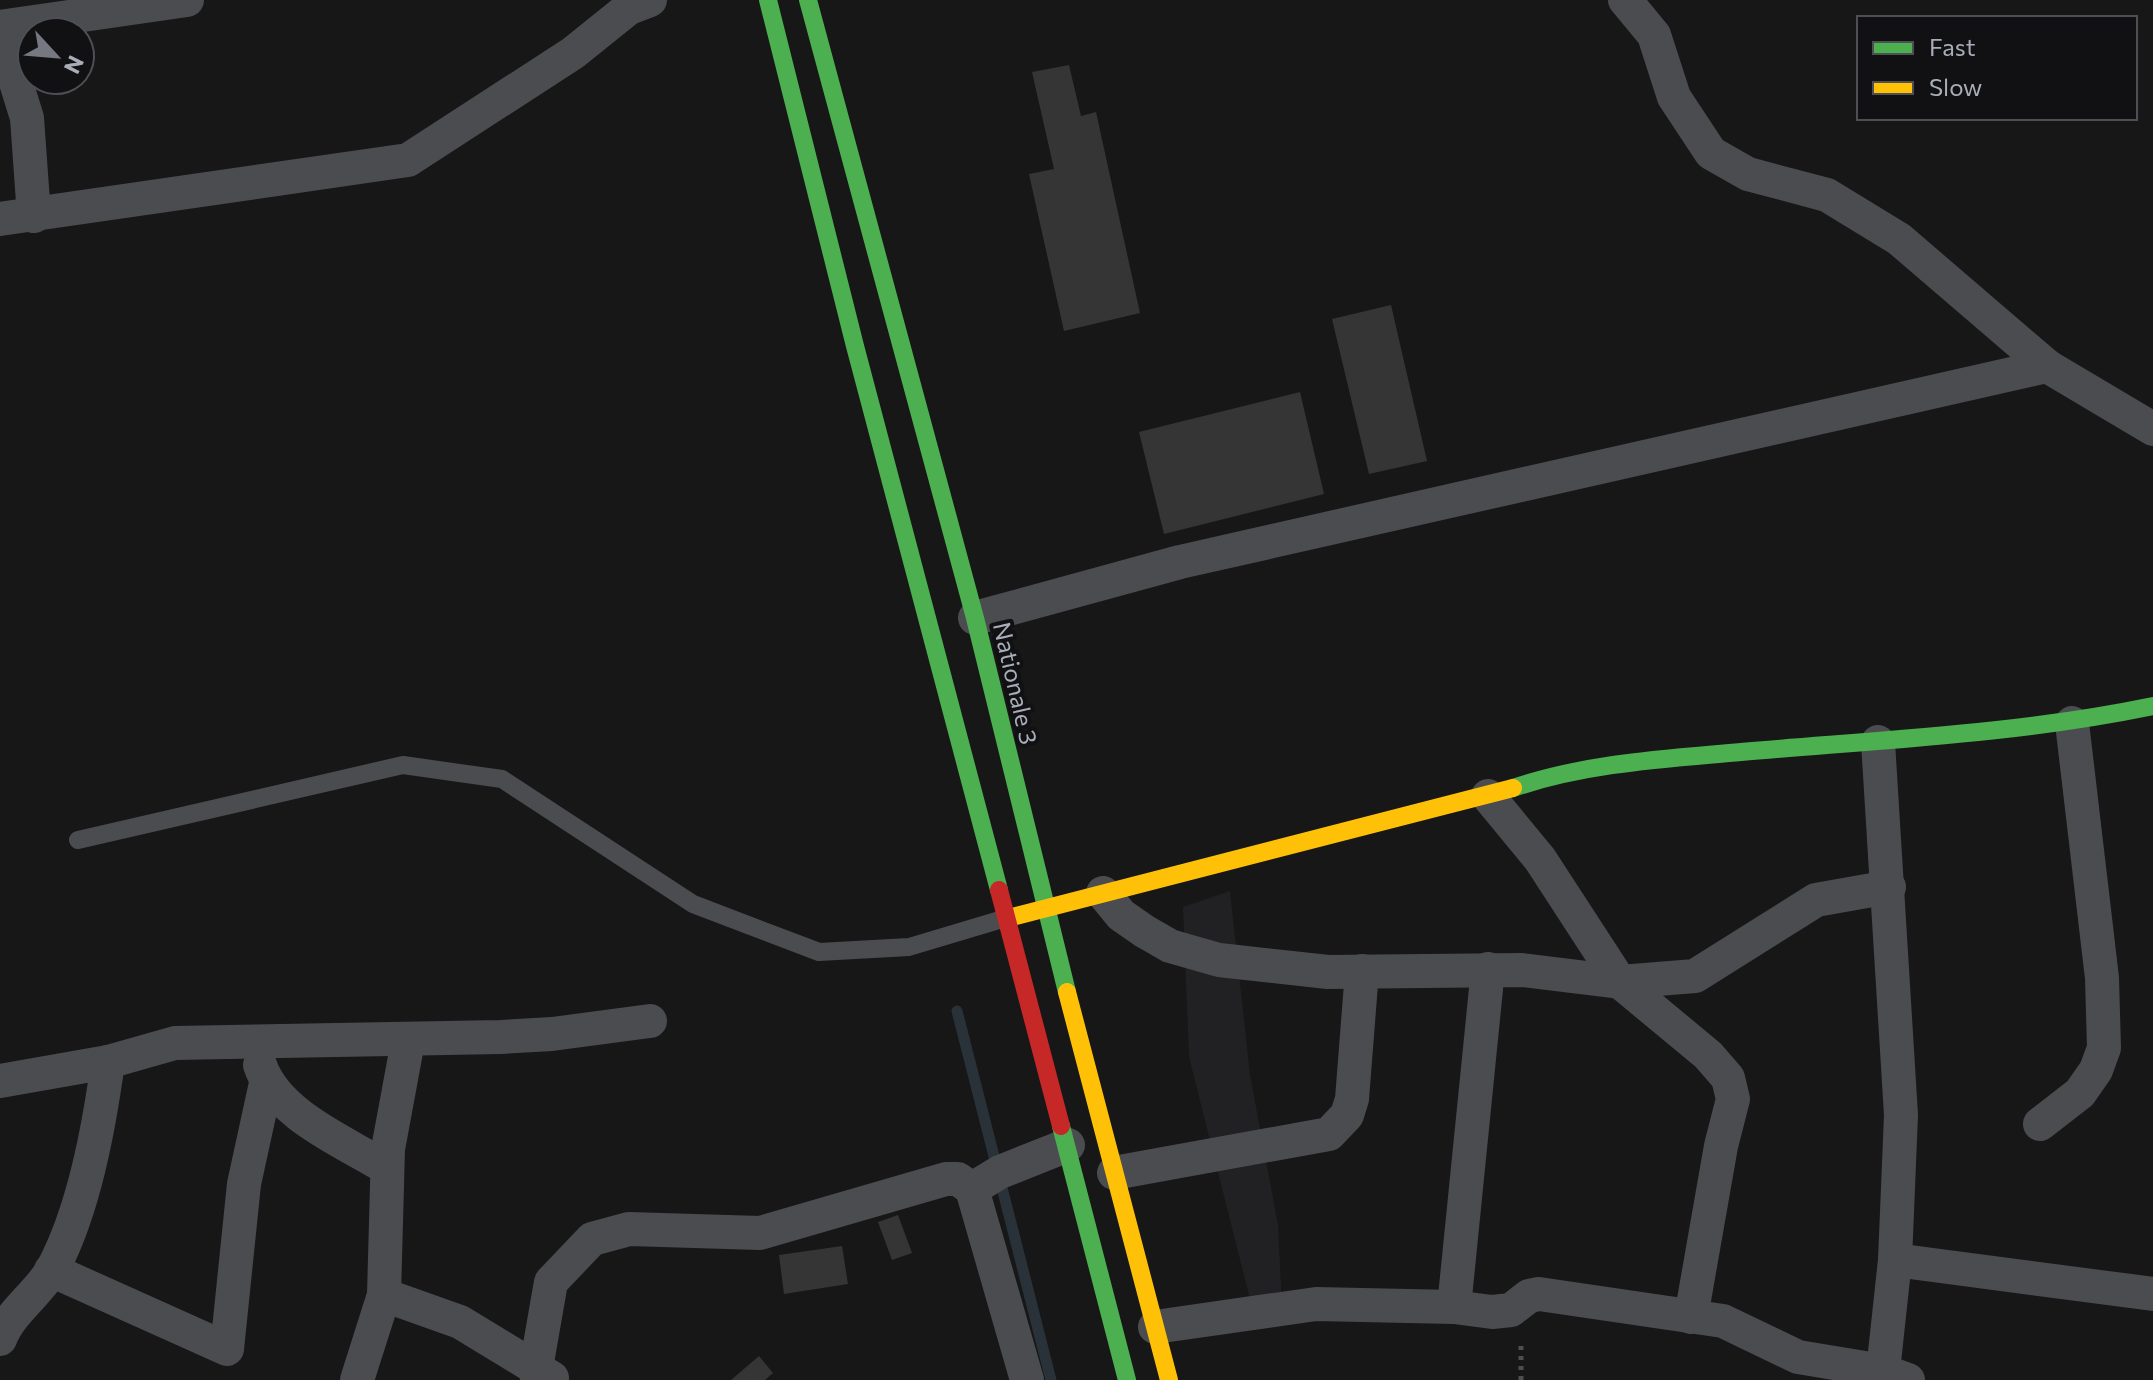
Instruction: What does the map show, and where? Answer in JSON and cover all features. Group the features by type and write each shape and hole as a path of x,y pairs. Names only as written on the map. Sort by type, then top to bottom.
{"main road":[{"path":"768,0 822,223 1068,1145 1127,1380"},
{"name":"Nationale 3","path":"808,0 975,618 1045,909 1169,1380"},
{"path":"1006,918 1488,796 1554,774 1633,762 2072,723 2153,706"}],"street":[{"path":"34,216 27,118 0,29 187,0"},
{"path":"0,219 408,160 573,53 629,8 650,0"},
{"path":"1625,0 1654,35 1674,97 1711,153 1748,174 1827,195 1899,239 2047,366 2153,429"},
{"path":"975,618 1180,562 2047,366"},
{"path":"2040,1124 2080,1093 2096,1070 2104,1048 2102,978 2072,723"},
{"path":"1155,1327 1316,1304 1454,1307 1492,1312 1511,1310 1529,1296 1539,1294 1691,1317 1746,1329 1798,1357 1895,1375 1895,1260 1901,1115 1878,742"},
{"path":"1488,796 1548,871 1620,982 1708,1055 1728,1078 1733,1099 1721,1146 1691,1317"},
{"path":"1103,893 1121,915 1144,931 1193,954 1328,972 1488,969 1559,973 1620,982 1695,976 1816,900 1889,887"},
{"path":"1454,1307 1488,969"},
{"path":"1114,1173 1329,1134 1340,1126 1352,1099 1362,971"},
{"path":"0,1081 108,1062 175,1043 331,1038 408,1041 552,1034 650,1021"},
{"path":"357,1380 384,1295 387,1168 408,1041"},
{"path":"252,1042 266,1083 295,1110 387,1168"},
{"path":"0,1339 51,1270 73,1215 100,1122 108,1062"},
{"path":"51,1270 227,1349 244,1184 266,1083"},
{"path":"972,1189 1000,1172 1068,1145"},
{"path":"384,1295 460,1322 543,1376 551,1282 592,1239 629,1229 760,1233 946,1179 958,1179 972,1189 1027,1380"},
{"path":"1895,1260 2153,1294"}],"lane":[{"path":"78,840 403,765 502,779 693,904 819,952 909,947 1006,918"}],"shaded area":[{"path":"1230,891 1250,1075 1278,1225 1282,1308 1253,1311 1189,1057 1183,907"}],"building":[{"path":"1069,65 1081,116 1096,112 1140,313 1064,331 1029,174 1054,169 1032,72"},
{"path":"1391,305 1427,461 1369,474 1332,319"},
{"path":"1300,392 1324,494 1164,534 1139,432"},
{"path":"898,1215 912,1253 892,1260 878,1222"},
{"path":"842,1246 848,1284 784,1294 779,1255"},
{"path":"759,1356 773,1373 765,1380 731,1380"}],"waterway":[{"path":"957,1011 1051,1380"}],"traffic: fast":[{"path":"768,0 855,346 999,890"},
{"path":"808,0 975,618 1067,992"},
{"path":"1513,788 1569,773 1626,763 2000,730 2153,706"},
{"path":"1061,1126 1127,1380"}],"traffic: slow":[{"path":"1008,918 1513,788"},
{"path":"1067,992 1169,1380"}],"traffic: jam":[{"path":"999,890 1061,1126"}]}
